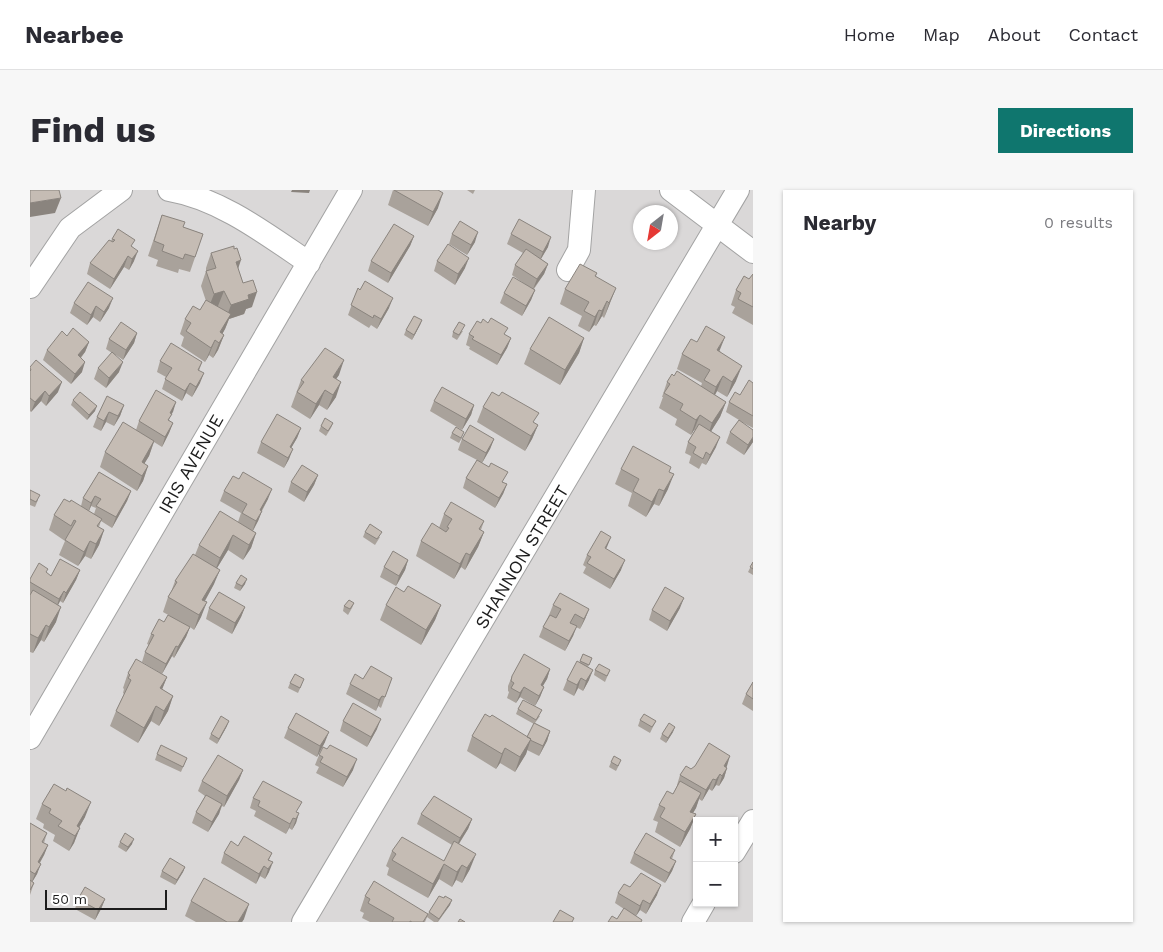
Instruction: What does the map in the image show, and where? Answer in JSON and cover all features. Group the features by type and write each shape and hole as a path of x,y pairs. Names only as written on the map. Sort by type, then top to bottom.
{"street":[{"path":"31,282 70,228 121,190"},
{"path":"169,190 181,192 242,218 309,262"},
{"name":"IRIS AVENUE","path":"30,738 351,190"},
{"path":"568,270 579,250 584,190"},
{"path":"670,190 753,252"},
{"name":"SHANNON STREET","path":"303,922 738,190"},
{"path":"738,845 753,821"},
{"path":"693,922 702,907"}],"shaded area":[{"path":"30,190 753,190 753,922 30,922"}],"building":[{"path":"30,190 59,190 61,198 30,203"},
{"path":"394,190 438,190 443,193 433,212"},
{"path":"162,215 185,222 183,227 203,234 195,257 185,254 183,259 162,251 164,245 154,241"},
{"path":"519,219 551,237 543,252 511,234"},
{"path":"460,221 478,232 471,245 452,234"},
{"path":"394,224 414,236 391,273 371,261"},
{"path":"118,229 135,240 131,246 138,251 132,259 128,256 114,279 90,263 109,240 113,242 115,240 112,239"},
{"path":"448,244 469,258 458,274 437,261"},
{"path":"234,246 234,249 237,248 241,260 236,262 243,283 253,280 257,292 248,295 249,299 231,305 224,291 214,294 206,271 216,268 211,253"},
{"path":"526,249 548,264 537,279 515,265"},
{"path":"580,264 597,273 595,276 616,288 609,303 607,301 602,311 599,310 595,317 584,311 589,302 565,289"},
{"path":"753,274 753,307 738,299 741,293 736,290 744,276 749,279"},
{"path":"513,277 535,290 526,306 504,293"},
{"path":"365,281 393,298 381,319 374,315 373,318 351,305 358,288 360,290"},
{"path":"88,282 113,298 104,312 96,306 91,315 74,303"},
{"path":"206,300 231,314 220,332 224,335 219,343 215,340 211,348 186,331 191,323 185,319 193,306 200,310"},
{"path":"414,316 422,320 414,335 406,330"},
{"path":"549,317 584,338 565,370 530,349"},
{"path":"491,318 508,328 504,334 511,338 501,355 472,339 474,337 469,334 477,321 481,323 483,319 488,323"},
{"path":"121,322 137,333 126,350 109,339"},
{"path":"459,322 465,325 459,335 453,332"},
{"path":"706,326 725,337 717,350 742,366 732,382 723,376 716,387 704,380 710,370 682,354 691,339 697,342"},
{"path":"73,328 89,342 78,355 85,362 75,374 47,350 62,331 67,336"},
{"path":"171,343 202,362 198,370 204,373 196,387 190,383 185,391 165,379 172,368 160,361"},
{"path":"325,348 344,360 333,377 341,382 333,395 325,390 316,404 297,392 304,382 301,380"},
{"path":"112,352 123,362 109,378 98,368"},
{"path":"36,360 62,382 49,396 45,391 35,402 30,398 30,367"},
{"path":"677,371 726,402 712,423 700,415 696,420 680,410 683,404 664,393 670,384 667,382 672,374 674,376"},
{"path":"749,380 753,383 753,416 729,402 735,392 740,395"},
{"path":"442,387 474,405 466,419 434,401"},
{"path":"156,390 176,402 168,420 173,423 165,437 139,421"},
{"path":"80,392 97,406 89,415 73,400"},
{"path":"492,392 499,396 502,392 539,413 533,422 538,425 531,436 483,407"},
{"path":"107,396 124,405 118,416 109,412 104,421 97,417"},
{"path":"277,414 301,428 290,447 293,449 288,458 261,442"},
{"path":"325,418 333,423 328,431 321,426"},
{"path":"739,420 753,430 753,437 748,445 730,432"},
{"path":"123,422 154,441 142,462 148,466 142,476 105,452"},
{"path":"699,424 720,437 710,455 706,452 703,459 693,453 696,447 688,442"},
{"path":"470,425 494,439 486,453 462,439"},
{"path":"456,427 464,432 461,438 452,433"},
{"path":"633,446 671,467 669,472 674,474 664,491 659,489 652,502 633,491 639,479 621,469"},
{"path":"477,460 489,467 491,463 508,472 502,482 507,484 499,498 466,478"},
{"path":"302,465 318,475 307,492 291,482"},
{"path":"99,472 131,491 116,517 96,506 101,499 95,496 91,503 83,498"},
{"path":"243,472 272,489 256,521 242,513 247,504 224,491 233,476 239,479"},
{"path":"30,490 40,495 36,502 30,499"},
{"path":"64,499 70,502 71,500 102,519 97,526 104,530 96,544 90,541 84,552 65,540 76,521 74,520 71,526 54,515"},
{"path":"451,502 484,521 479,529 484,532 470,555 466,553 460,564 421,541 432,523 446,532 452,519 444,514"},
{"path":"220,511 256,533 249,545 233,535 220,558 199,545"},
{"path":"370,524 382,532 377,539 365,532"},
{"path":"601,531 611,537 605,548 625,560 614,579 587,563 591,557 587,555"},
{"path":"393,551 408,560 399,576 384,567"},
{"path":"193,554 220,570 202,600 207,602 199,615 168,597 177,582 175,581"},
{"path":"60,559 80,570 66,593 64,591 59,599 30,582 30,579 39,563 48,569 46,572 51,576"},
{"path":"241,575 247,579 242,586 236,583"},
{"path":"408,586 441,605 426,630 386,605 396,587 404,592"},
{"path":"665,587 684,598 670,621 652,610"},
{"path":"33,590 61,607 49,627 46,625 38,638 30,634 30,595"},
{"path":"219,592 245,607 235,623 209,608"},
{"path":"560,593 589,609 584,619 575,614 570,623 577,626 569,641 543,627 550,615 556,618 561,609 553,605"},
{"path":"349,600 354,603 350,609 344,606"},
{"path":"168,615 190,627 166,664 145,652 154,635 151,634 159,619 164,622"},
{"path":"524,654 550,669 541,685 544,687 539,696 524,687 520,693 511,688 514,683 511,681 512,676"},
{"path":"583,654 592,658 589,665 580,661"},
{"path":"136,659 167,677 160,688 173,696 164,711 156,706 144,728 116,711 131,680 128,678 130,675 128,673"},
{"path":"577,661 593,670 586,681 581,678 577,685 567,680"},
{"path":"599,664 610,670 607,676 595,670"},
{"path":"371,666 392,678 385,697 382,696 379,700 350,684 355,674 363,679"},
{"path":"295,674 304,679 300,688 290,683"},
{"path":"753,682 753,699 746,694"},
{"path":"523,700 542,710 536,720 518,709"},
{"path":"353,703 381,719 371,737 343,721"},
{"path":"296,713 329,732 320,746 288,728"},
{"path":"485,714 490,717 492,715 531,739 520,757 505,748 502,754 472,736"},
{"path":"644,714 656,721 652,727 640,720"},
{"path":"221,716 229,721 219,739 211,734"},
{"path":"534,723 550,731 543,746 527,737"},
{"path":"669,723 675,727 668,738 662,734"},
{"path":"709,743 730,756 724,766 727,768 722,776 720,774 716,780 713,779 706,790 680,775 686,766 691,769 695,766"},
{"path":"161,745 187,758 183,767 157,754"},
{"path":"330,745 357,759 347,777 320,762 323,757 319,755 323,747 327,749"},
{"path":"218,755 243,770 227,796 202,781"},
{"path":"614,756 621,760 618,766 611,762"},
{"path":"263,781 302,802 296,812 299,813 296,819 293,818 290,824 258,806 260,801 253,798"},
{"path":"680,781 701,793 690,812 696,814 685,832 660,817 665,808 659,805 667,791 673,794"},
{"path":"54,784 66,791 67,788 91,802 77,826 80,828 75,836 58,826 62,821 49,813 51,809 42,804"},
{"path":"206,795 222,804 212,822 196,812"},
{"path":"434,796 472,819 460,838 421,814"},
{"path":"30,823 47,833 42,842 48,845 38,862 41,864 35,874 30,871"},
{"path":"125,833 134,839 128,847 120,842"},
{"path":"646,833 675,850 670,858 676,861 669,873 634,853"},
{"path":"244,836 272,853 268,860 273,862 268,869 264,866 259,874 224,853 231,841 238,846"},
{"path":"402,837 444,861 454,841 476,854 467,868 462,865 457,872 444,864 433,884 392,860 396,854 392,851"},
{"path":"170,858 185,867 177,880 162,871"},
{"path":"641,873 661,885 650,904 643,900 640,906 618,893 624,884 630,887"},
{"path":"204,878 249,904 238,922 227,922 191,901"},
{"path":"30,880 34,883 30,890"},
{"path":"374,881 428,914 423,922 392,922 394,918 368,903 370,899 365,896"},
{"path":"85,887 105,899 98,910 78,899"},
{"path":"439,896 444,898 445,896 452,900 439,919 429,912"},
{"path":"624,908 642,920 641,922 608,922 612,916 617,919"},
{"path":"560,910 574,918 572,922 553,922"}]}
